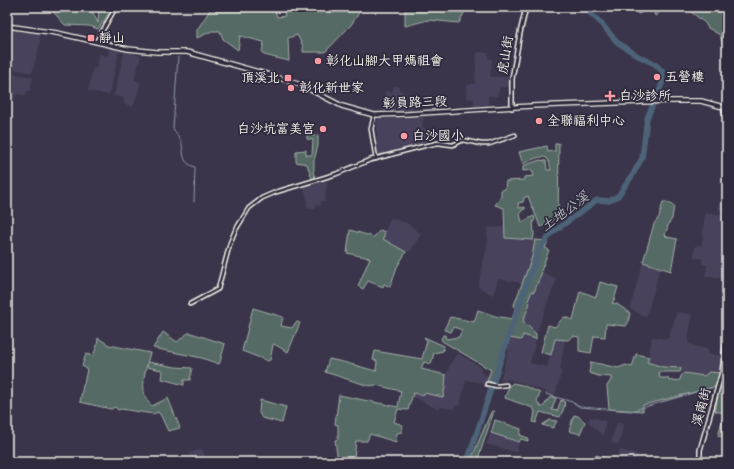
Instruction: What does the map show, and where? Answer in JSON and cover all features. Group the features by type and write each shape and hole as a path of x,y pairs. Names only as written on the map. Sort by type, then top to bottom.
{"main road":[{"name":"彰員路三段","path":"7,26 56,33 128,49 156,52 187,52 301,85 342,106 374,114 407,114 658,101 701,101 725,108"}],"street":[{"path":"96,42 116,7"},
{"name":"虎山街","path":"512,108 512,79 526,7"},
{"path":"725,108 727,133"},
{"path":"374,114 371,129 376,159"},
{"path":"190,304 218,289 234,231 249,208 260,199 276,192 376,159 435,144 453,145 463,140 485,144 515,135"},
{"name":"溪南街","path":"700,462 700,450 722,372 727,333"},
{"path":"488,384 497,386 506,385"}],"shaded area":[{"path":"7,27 39,31 40,43 32,73 7,68"},
{"path":"110,46 141,56 134,80 141,82 133,107 124,104 124,98 114,96 124,52 119,52 109,95 88,91 93,68 96,69 99,54 108,56"},
{"path":"477,52 488,53 488,59 492,59 490,77 510,77 511,87 500,87 497,96 488,96 488,107 474,108 474,99 466,98 467,85 475,83"},
{"path":"9,73 33,77 30,91 27,91 26,95 16,94 15,98 7,96"},
{"path":"394,86 399,87 399,90 404,92 403,98 406,99 407,96 414,98 412,111 383,111 385,91 392,92"},
{"name":"白沙國小","path":"424,117 422,127 432,131 431,141 383,155 377,155 377,119"},
{"path":"328,176 325,201 321,201 321,205 316,205 315,209 307,208 307,198 303,185"},
{"path":"724,184 727,185 727,279 705,276 707,265 702,264 702,258 694,258 695,246 702,245 705,213 723,215 726,213 718,209 719,204 724,204"},
{"path":"390,218 407,223 421,234 410,252 406,252 382,239"},
{"path":"505,227 505,238 535,240 532,257 521,284 498,279 493,295 478,287 488,241 487,228"},
{"path":"643,262 660,268 646,318 630,308"},
{"path":"542,272 557,279 536,334 523,321 530,303 528,301 532,291 534,292"},
{"path":"677,312 692,314 688,343 697,347 708,349 708,354 724,356 721,373 704,376 680,372 681,368 663,367 647,362 652,337 668,339"},
{"path":"523,335 536,339 530,363 547,367 555,339 565,339 560,370 562,371 555,395 522,383 507,379 506,381 500,380 509,350 506,348 509,338 521,340"},
{"path":"457,353 482,368 480,372 489,376 486,384 466,380 460,405 455,406 453,409 441,407 437,409 419,399 412,397 413,393 422,395 424,393 445,388 446,375"},
{"path":"590,417 606,421 603,436 588,422"},
{"path":"617,423 622,424 623,426 619,444 611,443"},
{"path":"491,433 519,442 516,452 486,444"},
{"path":"202,449 207,462 192,462 189,453"},
{"path":"620,450 637,454 635,462 616,462"}],"green space":[{"path":"49,7 66,7 92,11 98,23 99,7 112,7 112,9 98,29 90,26 65,25"},
{"path":"212,7 274,7 277,17 285,16 283,7 363,7 351,25 325,52 303,52 303,46 297,35 288,38 289,61 264,55 262,52 264,42 240,36 238,50 223,39 220,31 212,31 197,38 197,30"},
{"path":"405,7 467,7 459,23 428,20 405,26"},
{"path":"643,7 661,7 658,14 655,16 652,8 638,14 636,10"},
{"path":"685,7 727,7 727,60 720,35 708,28 705,23"},
{"path":"307,132 311,132 312,136 318,135 318,146 313,171 315,178 312,179 307,164 296,162 296,151 306,150 306,155 312,155 313,140 307,139"},
{"path":"559,143 558,219 540,227 528,196 524,198 523,202 518,203 519,208 525,207 520,214 522,222 534,216 533,240 505,238 504,208 495,205 501,197 501,190 505,189 506,181 524,180 524,177 534,176 532,170 523,171 523,166 540,160 546,161 547,170 551,170 549,161 543,157 536,158 523,164 519,152 547,146 548,152 555,151 555,144"},
{"path":"663,202 667,202 674,206 672,219 665,235 667,237 677,239 671,271 643,262 654,224 659,217"},
{"path":"350,230 374,237 380,230 385,232 383,239 406,252 397,267 390,287 384,284 383,287 368,281 363,289 358,286 370,258 347,253"},
{"path":"535,240 548,241 545,248 549,250 534,292 532,291 528,301 530,303 523,321 536,334 536,339 523,335 521,340 509,338 492,382 487,381 491,370 441,339 443,335 445,335 446,339 459,337 462,330 454,327 451,332 444,330 450,317 474,322 478,310 495,316 512,319 515,309 514,305 532,257"},
{"path":"600,282 618,287 612,303 617,304 630,313 626,326 606,324 605,337 594,336 591,353 579,351 579,337 573,336 568,340 555,339 551,355 541,352 548,325 555,327 564,317 573,320 580,291 596,297"},
{"path":"253,308 283,317 281,326 292,328 296,322 300,323 288,352 274,344 270,360 268,361 242,351"},
{"path":"163,332 177,342 188,333 191,333 225,344 219,364 202,358 153,348"},
{"path":"424,337 444,346 443,351 434,353 431,364 424,362 421,369 446,375 443,397 424,393 423,395 413,393 408,410 398,409 394,422 403,425 402,432 397,433 396,442 370,434 367,441 356,441 354,459 338,461 335,440 338,439 338,425 335,424 339,395 398,407 401,391 376,385 369,386 325,372 329,359 376,371 377,361 373,360 375,351 422,359 427,341"},
{"path":"98,338 109,345 150,353 144,381 147,401 152,406 168,398 180,428 168,431 158,412 153,414 121,409 118,410 115,407 111,409 80,402 87,369 82,366 86,354 93,356"},
{"path":"636,354 649,357 647,362 663,367 681,368 680,372 659,372 660,378 668,378 669,381 680,380 684,373 704,376 709,372 721,373 718,384 715,387 643,405 643,411 609,409 607,386 611,380 611,377 589,373 591,362 618,368 626,365 632,367"},
{"path":"148,362 175,367 192,368 190,380 184,380 184,385 162,379 163,371 147,367"},
{"path":"513,383 522,385 540,393 537,402 541,407 543,407 550,397 556,398 552,410 557,411 561,400 564,401 564,407 560,417 540,412 536,423 533,422 535,412 533,408 505,398 509,386"},
{"path":"727,384 727,437 718,436 724,413 715,411 719,391 723,385"},
{"path":"260,400 286,407 282,423 262,418 259,413"},
{"path":"494,411 479,456 480,462 470,462 491,412"},
{"path":"574,415 578,416 585,422 580,434 569,431"},
{"path":"495,420 521,429 520,435 528,438 528,441 521,439 519,442 491,433"},
{"path":"550,420 557,421 553,428 542,425"},
{"path":"596,455 614,461 614,462 593,462"}],"waterway":[{"name":"土地公溪","path":"467,462 518,308 540,248 552,233 597,200 609,201 618,196 642,158 647,118 662,84 663,72 655,64 638,56 617,42 599,21 583,7"},
{"path":"178,57 173,128 181,141 185,160 187,163 195,167 194,202"},
{"path":"720,385 727,383"},
{"path":"546,394 572,402 580,407 631,411 717,386"}],"place":[{"name":"靜山","path":"91,38"},
{"name":"彰化山腳大甲媽祖會","path":"318,61"},
{"name":"五營樓","path":"657,77"},
{"name":"頂溪北","path":"288,78"},
{"name":"彰化新世家","path":"291,88"},
{"name":"白沙診所","path":"610,96"},
{"name":"全聯福利中心","path":"539,121"},
{"name":"白沙坑富美宮","path":"323,129"},
{"name":"白沙國小","path":"404,136"}]}
